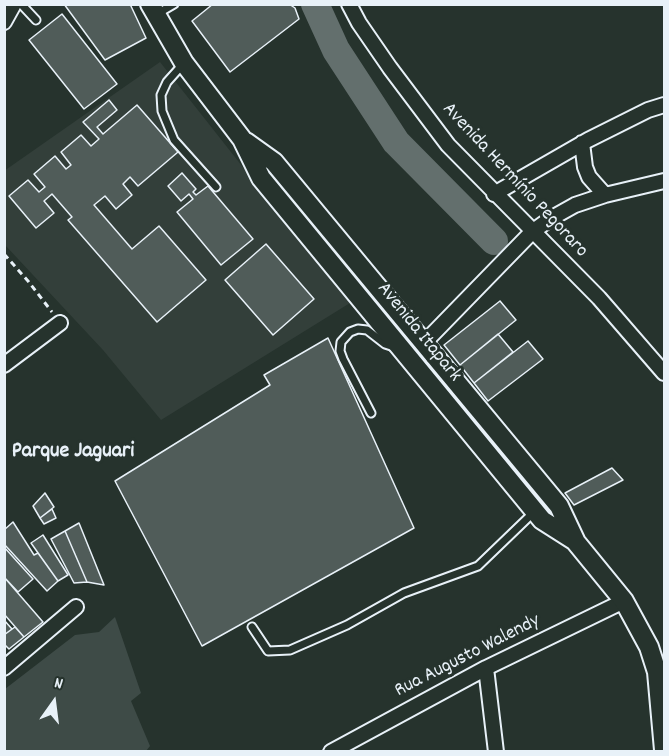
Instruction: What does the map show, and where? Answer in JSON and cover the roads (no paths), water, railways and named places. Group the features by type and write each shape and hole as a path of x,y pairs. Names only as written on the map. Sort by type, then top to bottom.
{"main road":[{"name":"Avenida Itapark","path":"153,10 184,63 242,139 261,178 542,520 575,541"},
{"name":"Avenida Itapark","path":"242,139 274,162 559,506 575,541 624,601 661,673 664,750"}],"street":[{"path":"5,21 6,4"},
{"path":"5,21 14,4"},
{"name":"Avenida Hermínio Pegoraro","path":"349,4 359,23 390,68 448,145 599,298 662,367"},
{"path":"494,194 582,143 648,110 664,105"},
{"path":"582,143 585,168 589,177 605,195"},
{"path":"423,344 532,232 550,219 575,205 605,195 664,182"},
{"path":"4,365 60,324"},
{"name":"Rua Augusto Walendy","path":"340,749 486,668 624,601"},
{"path":"4,668 76,607"},
{"path":"486,668 496,752"}],"lane":[{"path":"21,4 36,20"},
{"path":"153,10 174,4"},
{"path":"184,63 167,82 161,95 162,111 174,140 216,187"},
{"path":"371,413 343,359 340,351 341,342 351,332 358,329 366,330 385,344 403,350"},
{"path":"252,627 268,651 290,650 347,625 404,593 478,566 535,511"}],"waterway":[{"path":"315,4 336,50 396,142 494,241"}],"district":[{"name":"Parque Jaguari","path":"73,453"}]}
